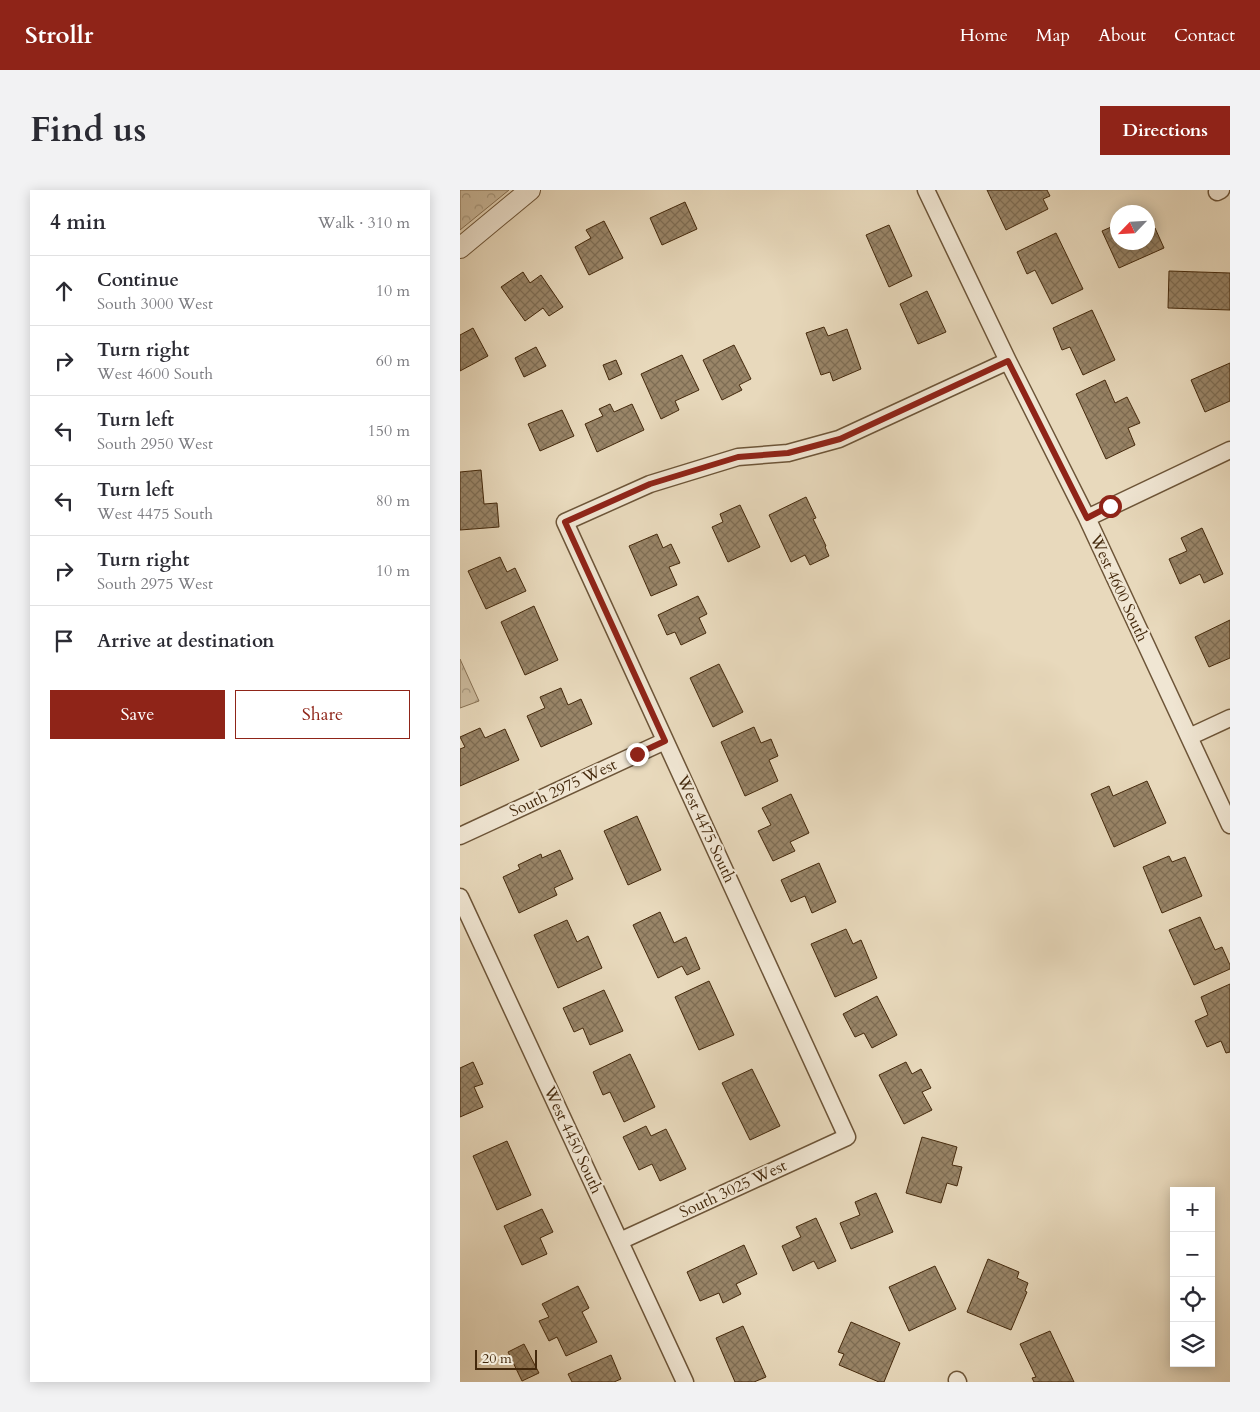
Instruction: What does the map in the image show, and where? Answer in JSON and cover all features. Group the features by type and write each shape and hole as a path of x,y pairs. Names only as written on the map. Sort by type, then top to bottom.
{"street":[{"path":"460,248 530,190"},
{"name":"West 4600 South","path":"926,190 1008,361 1087,518 1230,825"},
{"name":"West 4475 South","path":"847,1136 565,522 650,484 738,457 788,453 840,439 1008,361"},
{"path":"1087,518 1230,450"},
{"path":"1189,737 1230,718"},
{"name":"South 2975 West","path":"460,836 665,741"},
{"name":"West 4450 South","path":"460,897 685,1382"},
{"name":"South 3025 West","path":"620,1241 847,1136"}],"green space":[{"path":"460,190 509,190 460,230"},
{"path":"460,659 479,701 460,708"}],"building":[{"path":"987,190 1047,190 1050,196 1043,199 1048,209 1006,230"},
{"path":"685,202 697,229 662,245 650,218"},
{"path":"604,221 623,258 589,275 575,247 591,238 586,230"},
{"path":"889,225 912,276 889,287 866,235"},
{"path":"1110,228 1110,248 1102,231"},
{"path":"1155,228 1164,248 1119,268 1111,250 1155,250"},
{"path":"1056,233 1083,289 1052,304 1035,270 1027,274 1017,252"},
{"path":"1169,271 1230,273 1230,310 1168,308"},
{"path":"523,272 530,283 541,275 563,307 549,316 543,308 525,321 501,287"},
{"path":"927,291 946,332 918,344 900,304"},
{"path":"1092,310 1115,360 1083,375 1070,347 1062,350 1053,328"},
{"path":"824,327 828,336 847,329 861,369 833,381 830,372 821,375 806,333"},
{"path":"473,328 488,356 460,371 460,335"},
{"path":"734,345 751,379 739,385 742,390 722,400 703,360"},
{"path":"536,347 546,366 524,377 515,358"},
{"path":"682,355 699,390 675,401 679,410 661,419 641,374"},
{"path":"616,360 622,374 609,380 603,365"},
{"path":"1230,363 1230,401 1205,412 1191,380"},
{"path":"1105,380 1115,403 1127,397 1140,423 1128,428 1135,445 1106,459 1076,394"},
{"path":"610,404 614,412 632,404 644,430 597,452 585,424 603,416 599,409"},
{"path":"562,410 574,436 540,451 528,424"},
{"path":"481,470 484,504 497,503 499,527 460,530 460,472"},
{"path":"806,497 816,518 813,519 829,556 810,565 805,555 791,562 769,515"},
{"path":"740,505 760,547 728,562 712,527 723,522 720,514"},
{"path":"1202,528 1223,574 1204,583 1200,574 1180,584 1169,559 1187,551 1181,538"},
{"path":"657,534 663,548 671,544 680,563 669,567 677,585 651,596 629,546"},
{"path":"500,557 507,572 515,568 526,591 486,609 468,571"},
{"path":"698,596 707,614 699,618 706,633 681,645 675,632 667,635 658,615"},
{"path":"534,606 558,660 525,675 501,622"},
{"path":"1230,620 1230,658 1209,667 1195,637"},
{"path":"719,664 743,712 713,727 690,678"},
{"path":"561,688 568,705 581,699 592,724 541,747 527,716 545,708 540,697"},
{"path":"754,727 761,743 771,739 778,756 769,760 778,781 745,796 721,742"},
{"path":"480,728 485,738 505,729 519,760 460,786 460,749 465,747 460,737"},
{"path":"1147,781 1166,823 1114,847 1091,794 1109,786 1113,796"},
{"path":"791,794 809,833 790,842 795,851 773,861 758,831 771,825 762,808"},
{"path":"637,816 661,870 628,885 604,831"},
{"path":"560,850 573,879 554,888 557,895 519,913 503,877 520,869 518,865 541,854 542,858"},
{"path":"1169,856 1172,862 1185,857 1202,896 1162,913 1143,867"},
{"path":"819,863 836,902 812,913 805,896 791,902 781,880"},
{"path":"660,912 674,943 686,937 700,969 687,975 682,966 658,978 633,925"},
{"path":"1200,917 1215,950 1222,947 1230,969 1194,985 1169,930"},
{"path":"567,920 577,942 588,936 602,968 558,988 534,935"},
{"path":"846,929 853,944 861,940 877,978 835,997 811,944"},
{"path":"709,981 734,1035 699,1050 675,997"},
{"path":"1230,984 1230,1052 1226,1053 1221,1041 1207,1047 1195,1021 1208,1015 1201,997"},
{"path":"604,990 623,1031 590,1045 583,1028 574,1032 563,1008"},
{"path":"877,996 897,1035 872,1048 864,1033 855,1037 843,1014"},
{"path":"630,1054 655,1107 624,1122 610,1092 603,1095 593,1072"},
{"path":"473,1062 483,1084 474,1087 483,1107 460,1117 460,1068"},
{"path":"906,1062 912,1074 921,1069 931,1088 922,1092 932,1110 904,1124 879,1075"},
{"path":"752,1069 780,1126 750,1140 722,1083"},
{"path":"646,1126 651,1136 666,1129 686,1169 660,1181 652,1164 639,1170 623,1137"},
{"path":"922,1137 957,1147 952,1165 962,1167 957,1186 947,1183 941,1203 906,1193"},
{"path":"507,1141 531,1195 497,1210 473,1156"},
{"path":"876,1193 893,1232 851,1249 840,1223 860,1215 855,1202"},
{"path":"542,1209 553,1232 540,1238 547,1254 522,1265 504,1226"},
{"path":"816,1218 836,1261 818,1269 814,1261 793,1271 782,1246 801,1237 796,1227"},
{"path":"744,1245 757,1274 736,1284 741,1294 723,1303 719,1293 700,1301 687,1272"},
{"path":"988,1259 1019,1272 1017,1278 1028,1283 1025,1291 1027,1292 1011,1330 967,1312"},
{"path":"935,1266 956,1309 909,1331 889,1287"},
{"path":"578,1286 589,1308 582,1312 597,1342 566,1356 557,1337 549,1341 539,1321 549,1317 542,1304"},
{"path":"851,1322 900,1343 884,1382 879,1382 839,1365 844,1354 838,1352"},
{"path":"743,1326 766,1377 754,1382 735,1382 716,1338"},
{"path":"1050,1331 1074,1382 1034,1382 1032,1378 1036,1377 1020,1344"},
{"path":"524,1344 539,1373 522,1381 508,1352"},
{"path":"611,1355 621,1379 614,1382 572,1382 568,1374"}],"route":[{"path":"637,754 665,741 565,522 650,484 738,457 788,453 840,439 1008,361 1087,518 1110,506"}]}
